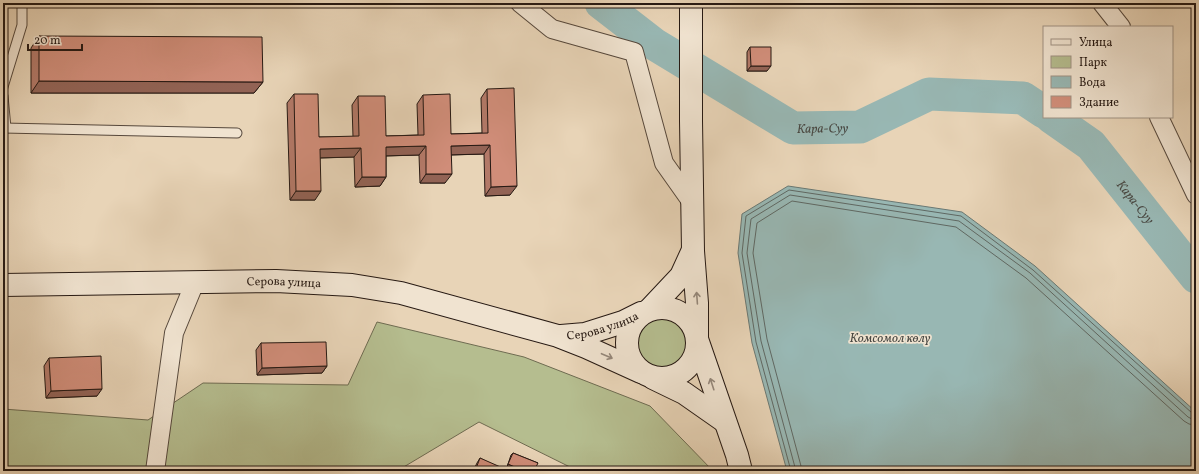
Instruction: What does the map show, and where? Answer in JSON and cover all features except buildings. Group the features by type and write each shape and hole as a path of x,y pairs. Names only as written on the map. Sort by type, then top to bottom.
{"main road":[{"path":"691,4 693,251 697,303 696,353 690,365 680,374 667,378 647,375 631,361 626,347 627,333 634,320 662,297 681,276 693,251"},
{"name":"Серова улица","path":"3,285 276,281 352,285 401,293 558,336 593,350 684,393 724,420"},
{"path":"647,310 662,307 674,309 685,315 693,325 741,471"},
{"name":"Серова улица","path":"558,336 585,334 623,322 647,310"}],"street":[{"path":"520,3 552,29 634,52 664,163 693,204"},
{"path":"1102,3 1120,26"},
{"path":"1159,118 1196,195"},
{"path":"155,471 174,333 195,282"}],"lane":[{"path":"3,87 22,25 22,3"},
{"path":"3,96 5,128 237,133"}],"green space":[{"path":"662,317 676,321 684,329 688,343 684,357 676,365 662,369 648,365 640,357 636,343 640,329 648,321"},
{"path":"377,322 524,357 650,406 713,471 578,471 479,422 397,471 3,471 3,409 148,420 203,383 348,385"}],"water":[{"name":"Комсомол көлү","path":"788,186 962,212 1035,266 1196,412 1196,471 787,471 752,343 738,253 742,214"}],"waterway":[{"name":"Кара-Суу","path":"601,3 654,44 793,128 860,127 929,94 1023,98 1043,111"},
{"name":"Кара-Суу","path":"1052,118 1091,145 1196,277"}]}
